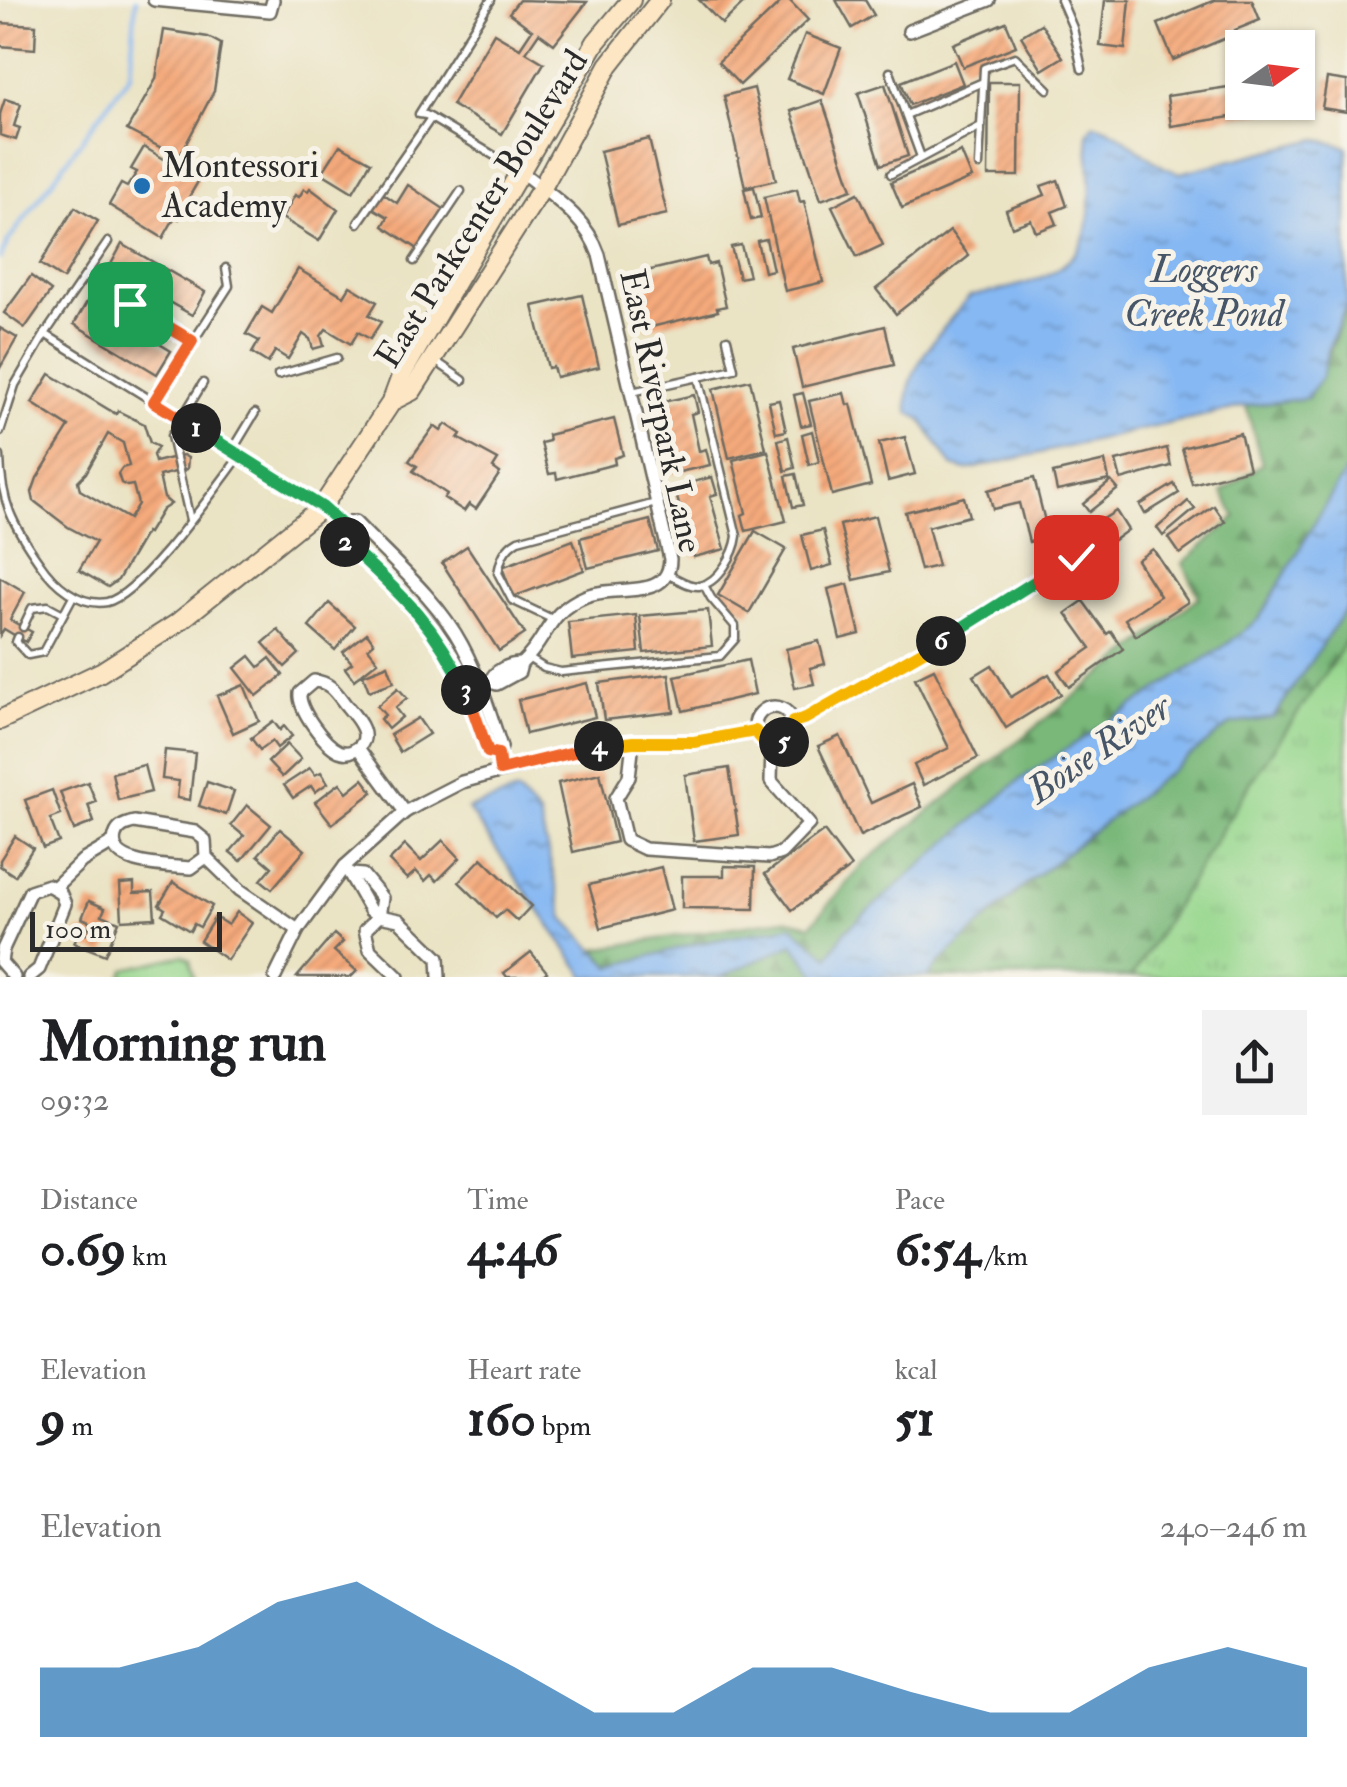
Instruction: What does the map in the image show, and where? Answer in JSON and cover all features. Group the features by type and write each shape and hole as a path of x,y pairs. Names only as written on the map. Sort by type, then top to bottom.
{"main road":[{"name":"East Parkcenter Boulevard","path":"0,720 101,672 176,624 322,507 392,401 398,382 596,42 631,0"},
{"name":"East Parkcenter Boulevard","path":"392,401 412,392 542,188 609,66 660,0"}],"street":[{"path":"154,0 272,6"},
{"path":"909,31 989,0"},
{"name":"East Riverpark Lane","path":"467,692 485,684 498,684 518,672 552,619 584,596 604,590 642,589 664,581 669,575 670,559 658,503 592,233 519,170"},
{"path":"322,507 341,524 342,539 415,606 448,651 488,752 498,754"},
{"path":"341,524 355,522 430,600 461,643 485,684 501,746 500,770"},
{"path":"793,722 886,674 1047,574"},
{"path":"308,683 327,683 363,725 364,737 358,748 346,752 335,749 302,711 300,693 308,683"},
{"path":"771,706 784,709 793,722 790,738 772,745 761,740 755,731 757,717 771,706"},
{"path":"275,977 298,930 348,870 405,812 462,782 573,752 633,742 694,742 755,731"},
{"path":"633,742 629,777 616,798 626,840 645,849 769,857 781,854 810,824 771,780 772,745"},
{"path":"358,748 405,812"},
{"path":"55,888 82,862 114,842 118,830 128,823 196,832 205,840 206,857 240,890 298,930"},
{"path":"114,842 119,854 130,860 192,868 206,857"},
{"path":"348,870 370,910 399,920 438,958 439,977"},
{"path":"14,977 4,969 1,956 30,891 42,885 55,888 66,904 39,970 29,977"},
{"path":"379,916 365,930 366,944 398,977"}],"lane":[{"path":"491,0 419,114 519,170"},
{"path":"1062,0 1082,69"},
{"path":"980,165 984,68 1016,57 1048,89"},
{"path":"890,72 922,157"},
{"path":"906,116 983,82"},
{"path":"358,223 432,118"},
{"path":"890,174 982,126"},
{"path":"414,260 461,191"},
{"path":"0,432 16,384 108,242"},
{"path":"154,402 229,286 226,268"},
{"path":"85,276 192,341"},
{"path":"45,334 322,507"},
{"path":"630,393 734,369 727,339"},
{"path":"654,357 661,386"},
{"path":"278,374 336,358"},
{"path":"433,359 463,380"},
{"path":"698,377 738,536 731,557 704,585"},
{"path":"190,521 171,436 203,383"},
{"path":"0,456 0,476 13,524 47,574 74,596 107,602 130,591 190,521 236,453 255,413"},
{"path":"552,619 512,600 498,573 509,546 518,540 658,503"},
{"path":"669,575 685,583 704,585"},
{"path":"525,661 560,672 720,656 735,638 735,626 704,585"},
{"path":"18,637 16,642 28,655 43,652 74,596"},
{"path":"23,627 32,608 48,606 64,614"}],"green space":[{"path":"1347,304 1347,468 1259,619 1223,647 1021,779 845,931 829,958 792,926 695,944 611,967 596,949 784,919 811,925 863,864 1199,597 1183,563 1236,517 1222,492 1262,464 1246,406 1308,398"},
{"path":"1347,607 1347,638 1336,658 1255,775 1132,977 928,977 1026,884 1231,724 1273,718"},
{"path":"1347,638 1347,977 1132,977 1255,775"},
{"path":"793,943 818,977 721,977 721,975"},
{"path":"183,955 190,960 194,977 121,977 125,969"}],"water":[{"name":"Loggers Creek Pond","path":"1094,124 1180,173 1317,139 1347,147 1347,304 1328,349 1322,376 1307,398 1246,406 966,470 952,466 921,419 909,413 911,382 927,350 970,296 1040,278 1063,266 1078,250 1090,204 1087,133"},
{"name":"Boise River","path":"1347,468 1347,607 1273,718 1231,724 1026,884 928,977 818,977 793,944 721,977 586,977 468,809 517,792 539,815 564,918 611,967 695,944 792,926 829,957 845,931 1021,779 1223,647 1259,619"}],"building":[{"path":"519,0 587,2 554,44 539,33 526,52 544,63 502,134 452,105 494,33 520,48 532,30 509,13"},
{"path":"699,0 747,0 722,24"},
{"path":"783,0 789,0 808,20 740,85 718,62"},
{"path":"836,0 865,0 874,15 852,28"},
{"path":"1105,0 1130,0 1125,49 1100,46"},
{"path":"1215,0 1252,0 1260,20 1225,30 1225,39 1173,60 1158,24"},
{"path":"1006,22 1016,46 963,67 953,44"},
{"path":"0,23 36,25 35,49 0,46"},
{"path":"1041,24 1063,57 1042,70 1021,36"},
{"path":"164,30 208,37 221,44 214,91 179,157 127,130 156,79"},
{"path":"805,34 841,48 824,94 787,79"},
{"path":"954,61 963,84 910,105 901,82"},
{"path":"1327,78 1347,81 1347,112 1322,108"},
{"path":"989,82 1020,82 1019,176 988,176"},
{"path":"885,84 908,156 881,165 858,93"},
{"path":"1225,87 1225,118 1171,126 1167,96"},
{"path":"754,88 776,180 745,187 724,96"},
{"path":"5,99 21,104 14,126 20,128 16,140 0,135"},
{"path":"822,100 852,189 821,200 791,111"},
{"path":"649,139 667,214 618,225 600,151"},
{"path":"340,145 371,162 353,192 322,173"},
{"path":"144,147 199,180 189,197 194,203 188,214 175,217 163,238 109,205 121,184 127,187 137,172 131,169"},
{"path":"961,152 972,178 902,208 891,182"},
{"path":"1058,180 1067,206 1052,212 1057,224 1036,232 1031,220 1012,227 1006,210 1045,195 1041,186"},
{"path":"408,185 444,209 418,249 383,226 388,217 371,207 381,192 397,203"},
{"path":"754,187 761,218 751,220 744,189"},
{"path":"310,188 338,209 319,241 282,218 295,195 299,197 304,189"},
{"path":"797,189 800,202 804,201 823,282 785,291 764,197"},
{"path":"858,193 883,245 857,257 832,206"},
{"path":"75,207 98,221 63,279 40,264"},
{"path":"950,231 969,256 896,314 876,289"},
{"path":"766,239 773,270 764,272 757,241"},
{"path":"122,244 205,292 192,315 109,268"},
{"path":"741,245 749,276 739,278 731,247"},
{"path":"706,257 708,265 716,263 726,306 647,328 634,274"},
{"path":"298,269 344,296 350,286 377,302 369,315 381,322 370,339 358,332 351,344 326,329 321,336 324,346 313,349 310,339 303,334 288,359 275,351 268,363 252,353 259,341 246,334 262,307 272,313"},
{"path":"31,276 51,291 25,328 4,313"},
{"path":"582,295 599,367 556,377 553,367 548,368 533,306"},
{"path":"88,300 171,351 157,374 74,324"},
{"path":"885,326 894,365 802,387 793,349"},
{"path":"0,328 17,338 0,368"},
{"path":"50,374 116,414 118,411 144,424 150,443 158,447 153,455 155,462 183,455 188,458 187,469 159,476 164,498 171,504 146,532 118,580 108,587 79,570 96,542 34,501 32,492 37,478 69,427 32,403","holes":["108,434 123,443 129,466 118,474 121,483 133,485 138,504 129,519 80,490 78,481"]},
{"path":"750,380 766,449 729,458 713,389"},
{"path":"803,393 811,424 801,426 794,395"},
{"path":"844,393 847,405 851,404 871,485 832,495 809,401"},
{"path":"694,395 698,412 691,414 699,451 706,449 710,465 671,474 654,404"},
{"path":"779,400 786,431 776,433 769,402"},
{"path":"614,419 623,455 614,458 615,464 557,479 556,473 549,474 541,443 549,441 548,435"},
{"path":"446,424 461,434 458,438 498,460 493,468 500,473 476,509 469,504 464,511 444,498 447,494 413,471 417,466 409,461 434,426 441,431"},
{"path":"812,431 819,462 809,465 802,434"},
{"path":"1240,433 1249,469 1192,484 1182,448"},
{"path":"788,437 795,468 785,471 778,440"},
{"path":"905,437 915,474 888,481 879,443"},
{"path":"1167,448 1171,466 1121,480 1116,461"},
{"path":"768,451 786,521 746,531 742,515 746,513 733,460"},
{"path":"1105,461 1109,480 1057,491 1053,473"},
{"path":"796,474 803,505 793,507 786,476"},
{"path":"712,477 717,494 710,496 725,549 694,557 674,487"},
{"path":"1034,478 1049,537 1029,542 1019,503 993,509 988,490"},
{"path":"1111,481 1118,489 1089,512 1083,504"},
{"path":"1174,484 1179,493 1145,514 1140,505"},
{"path":"964,497 969,516 928,527 938,566 920,570 905,512"},
{"path":"1188,501 1195,509 1163,536 1157,528"},
{"path":"1214,506 1225,522 1180,554 1169,538"},
{"path":"1116,511 1128,530 1110,543 1097,523"},
{"path":"875,516 889,572 854,580 840,525"},
{"path":"650,520 658,551 588,568 580,538"},
{"path":"1093,527 1106,546 1088,559 1075,540"},
{"path":"823,530 832,565 811,571 802,535"},
{"path":"755,531 786,549 749,613 718,595"},
{"path":"573,540 584,570 513,597 502,567"},
{"path":"467,546 525,634 499,651 442,563"},
{"path":"1153,549 1188,602 1136,636 1125,619 1160,596 1137,560"},
{"path":"0,577 25,592 10,620 32,632 26,642 4,629 0,635"},
{"path":"848,584 860,634 840,639 828,589"},
{"path":"1083,601 1123,649 1069,687 1058,671 1091,648 1066,613"},
{"path":"329,603 355,626 335,650 309,627"},
{"path":"708,610 712,646 644,653 640,616"},
{"path":"636,615 639,652 572,659 568,622"},
{"path":"278,630 299,654 285,667 263,643"},
{"path":"367,633 374,643 368,648 378,661 354,680 345,668 352,663 343,652"},
{"path":"819,641 825,664 810,668 814,684 795,688 786,649"},
{"path":"250,656 259,667 270,658 283,675 257,696 235,668"},
{"path":"748,660 755,694 683,711 675,676"},
{"path":"388,665 394,682 369,691 363,675"},
{"path":"992,665 1011,697 1049,674 1061,694 1006,728 974,676"},
{"path":"934,669 978,758 923,785 914,765 949,748 915,678"},
{"path":"669,674 674,712 604,720 599,683"},
{"path":"587,683 595,717 526,734 518,700"},
{"path":"244,685 259,721 233,733 217,696"},
{"path":"398,688 407,698 395,708 402,717 388,729 380,719 385,715 377,706"},
{"path":"418,718 429,734 400,752 390,735"},
{"path":"273,721 292,736 277,748 272,741 260,750 251,738"},
{"path":"840,736 871,803 912,784 922,807 860,836 818,746"},
{"path":"287,744 301,759 282,777 268,762"},
{"path":"165,750 195,753 190,800 177,798 179,781 162,779"},
{"path":"144,765 151,792 118,800 112,773"},
{"path":"310,768 315,775 321,772 328,783 315,792 311,786 293,798 284,785"},
{"path":"729,768 739,835 694,841 685,775"},
{"path":"600,773 616,842 573,852 558,783"},
{"path":"363,779 373,792 332,824 315,802 340,783 347,792"},
{"path":"88,782 96,802 88,805 94,822 74,830 60,792"},
{"path":"207,782 234,791 226,815 199,806"},
{"path":"52,790 61,815 50,819 59,842 43,848 25,800"},
{"path":"247,805 271,825 241,861 230,852 244,836 231,825"},
{"path":"280,829 305,850 272,889 261,880 272,867 258,855"},
{"path":"824,831 851,867 792,910 765,874"},
{"path":"15,836 33,848 15,876 0,866 0,860"},
{"path":"443,840 460,858 437,881 431,875 425,881 416,871 407,879 389,861 405,845 421,861"},
{"path":"482,858 531,906 517,921 505,910 496,918 459,882"},
{"path":"724,866 755,867 754,909 682,908 682,876 724,876"},
{"path":"661,867 672,910 601,928 589,885"},
{"path":"173,882 212,906 200,927 194,924 190,931 162,914 165,909 159,905"},
{"path":"134,883 134,893 153,892 155,918 122,920 120,884"},
{"path":"89,901 105,908 102,915 119,922 105,955 74,943 79,930 86,933 91,922 82,918"},
{"path":"237,912 252,923 227,960 200,941 215,917 228,925"},
{"path":"334,934 343,942 334,951 357,971 351,977 297,977"},
{"path":"531,952 547,972 540,977 507,977 504,973"}],"waterway":[{"path":"0,258 9,240 130,74 136,0"}],"place":[{"name":"Montessori Academy","path":"142,186"}],"route":[{"path":"130,304 192,341 154,402 322,507 341,524 342,539 415,606 448,651 488,752 498,754 500,770 604,745 694,742 755,731 766,744 778,745 790,738 793,722 886,674 1047,574 1053,579 1070,578 1077,568 1076,557"}]}
